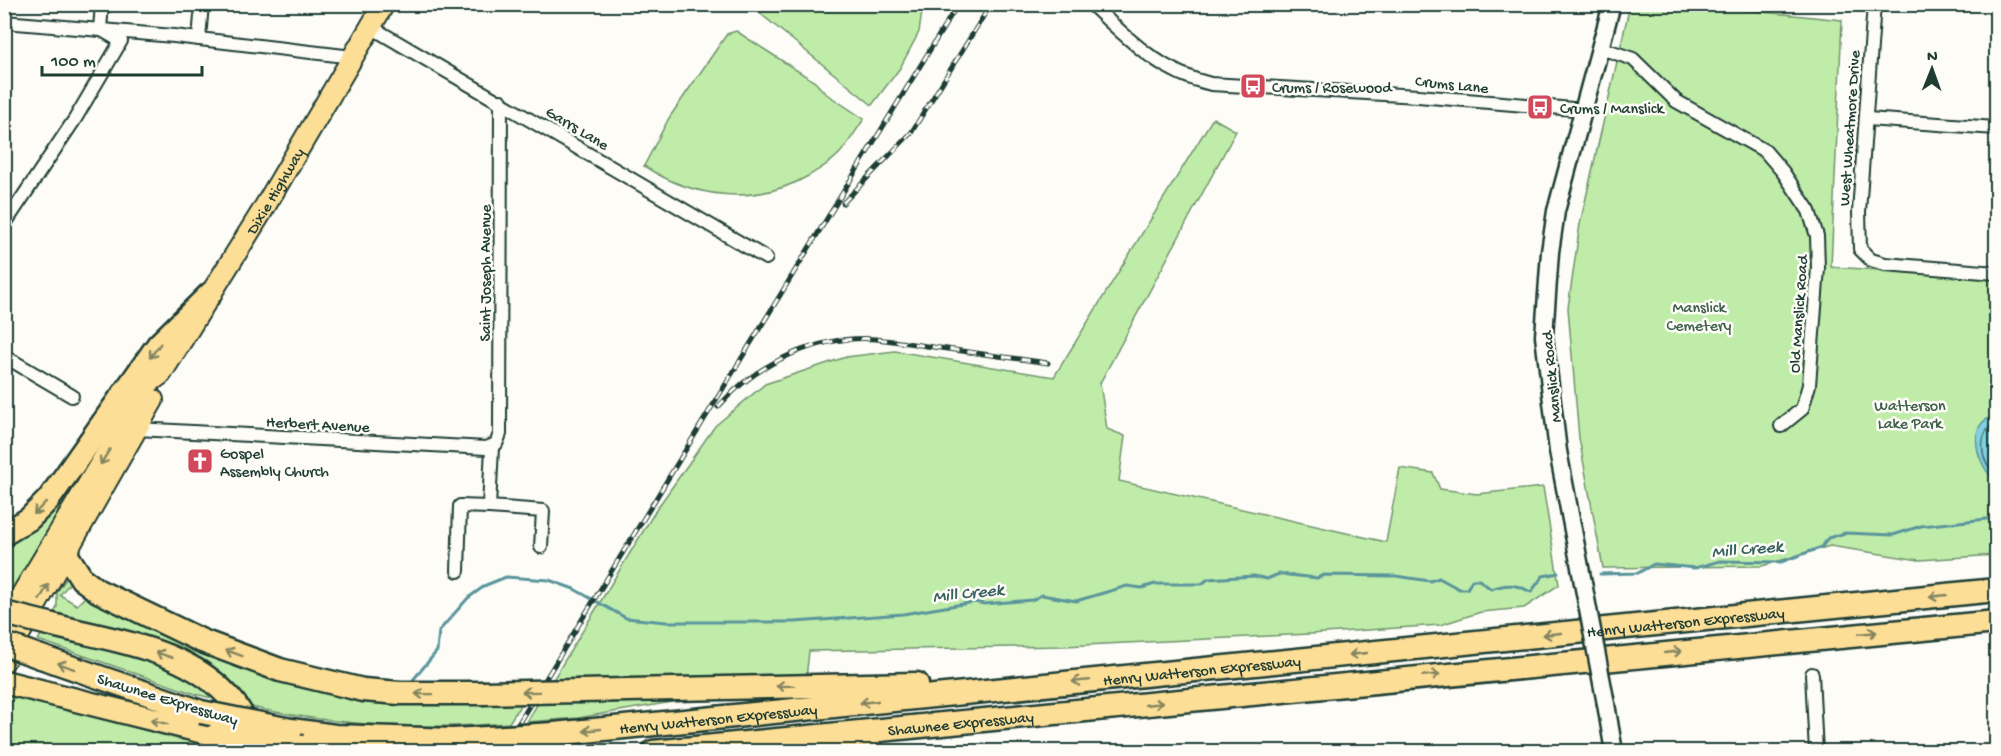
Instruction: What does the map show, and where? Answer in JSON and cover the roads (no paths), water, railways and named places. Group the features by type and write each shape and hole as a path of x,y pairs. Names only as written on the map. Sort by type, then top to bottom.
{"highway":[{"path":"4,534 29,519 49,499 158,345 210,294"},
{"path":"66,554 82,579 98,591 202,641 280,670 363,690 410,694 936,683 1011,688"},
{"name":"Henry Watterson Expressway","path":"407,740 453,740 554,734 1996,590"},
{"path":"4,613 157,652 185,664 224,691 235,704 263,752"},
{"name":"Henry Watterson Expressway","path":"1054,714 1364,681 1996,622"},
{"name":"Shawnee Expressway","path":"4,644 201,712 296,738 407,740"},
{"path":"9,683 216,735 296,738"},
{"path":"819,752 979,732 1054,714"},
{"name":"Shawnee Expressway","path":"653,752 1054,714"}],"main road":[{"name":"Dixie Highway","path":"4,624 149,383 160,374 210,294 384,4"},
{"name":"Manslick Road","path":"1612,4 1556,211 1550,252 1544,336 1558,451 1614,752"},
{"name":"Dixie Highway","path":"4,661 160,388 160,374"}],"street":[{"path":"100,29 102,4"},
{"path":"200,39 202,4"},
{"name":"Crums Lane","path":"1091,4 1133,44 1160,64 1181,75 1211,84 1418,96 1585,110"},
{"name":"West Wheatmore Drive","path":"1874,4 1859,212 1858,241 1862,252 1871,260 1885,264 1996,273"},
{"path":"4,22 200,39 353,57"},
{"name":"Garrs Lane","path":"371,27 766,258"},
{"path":"4,225 75,119 121,41 100,29"},
{"name":"Old Manslick Road","path":"1601,48 1633,59 1676,101 1765,151 1783,172 1809,211 1817,236 1818,268 1810,381 1802,409 1781,426"},
{"name":"Saint Joseph Avenue","path":"489,507 494,445 500,434 501,101"},
{"path":"1867,119 1996,128"},
{"path":"4,356 72,396"},
{"name":"Herbert Avenue","path":"137,429 494,445"},
{"path":"458,571 460,506 543,511 541,547"},
{"path":"1812,674 1816,752"}],"water":[{"path":"1996,416 1996,481 1989,475 1979,456 1977,435 1980,426 1986,420"}],"waterway":[{"name":"Mill Creek","path":"1600,574 1638,573 1654,564 1695,568 1720,561 1781,562 1822,547 1828,538 1845,533 1893,535 1921,526 1996,518"},
{"name":"Mill Creek","path":"413,680 437,651 439,631 468,598 486,585 506,577 549,580 574,589 626,618 666,622 795,622 903,614 975,602 984,604 1032,600 1042,595 1076,601 1127,586 1142,588 1155,584 1202,584 1208,579 1254,576 1267,579 1279,574 1317,578 1324,575 1396,576 1430,581 1439,578 1459,589 1467,589 1472,580 1479,580 1491,589 1511,585 1531,592 1543,576 1558,573"}],"railway":[{"path":"501,752 958,4"},
{"path":"843,203 911,133 991,4"},
{"path":"718,407 751,377 770,365 810,347 854,339 876,339 1048,363"}],"place":[{"name":"Crums / Rosewood","path":"1253,86"},
{"name":"Crums / Manslick","path":"1540,107"},
{"name":"Gospel Assembly Church","path":"200,461"}],"park label":[{"name":"Manslick Cemetery","path":"1699,315"},
{"name":"Watterson Lake Park","path":"1910,413"}]}
